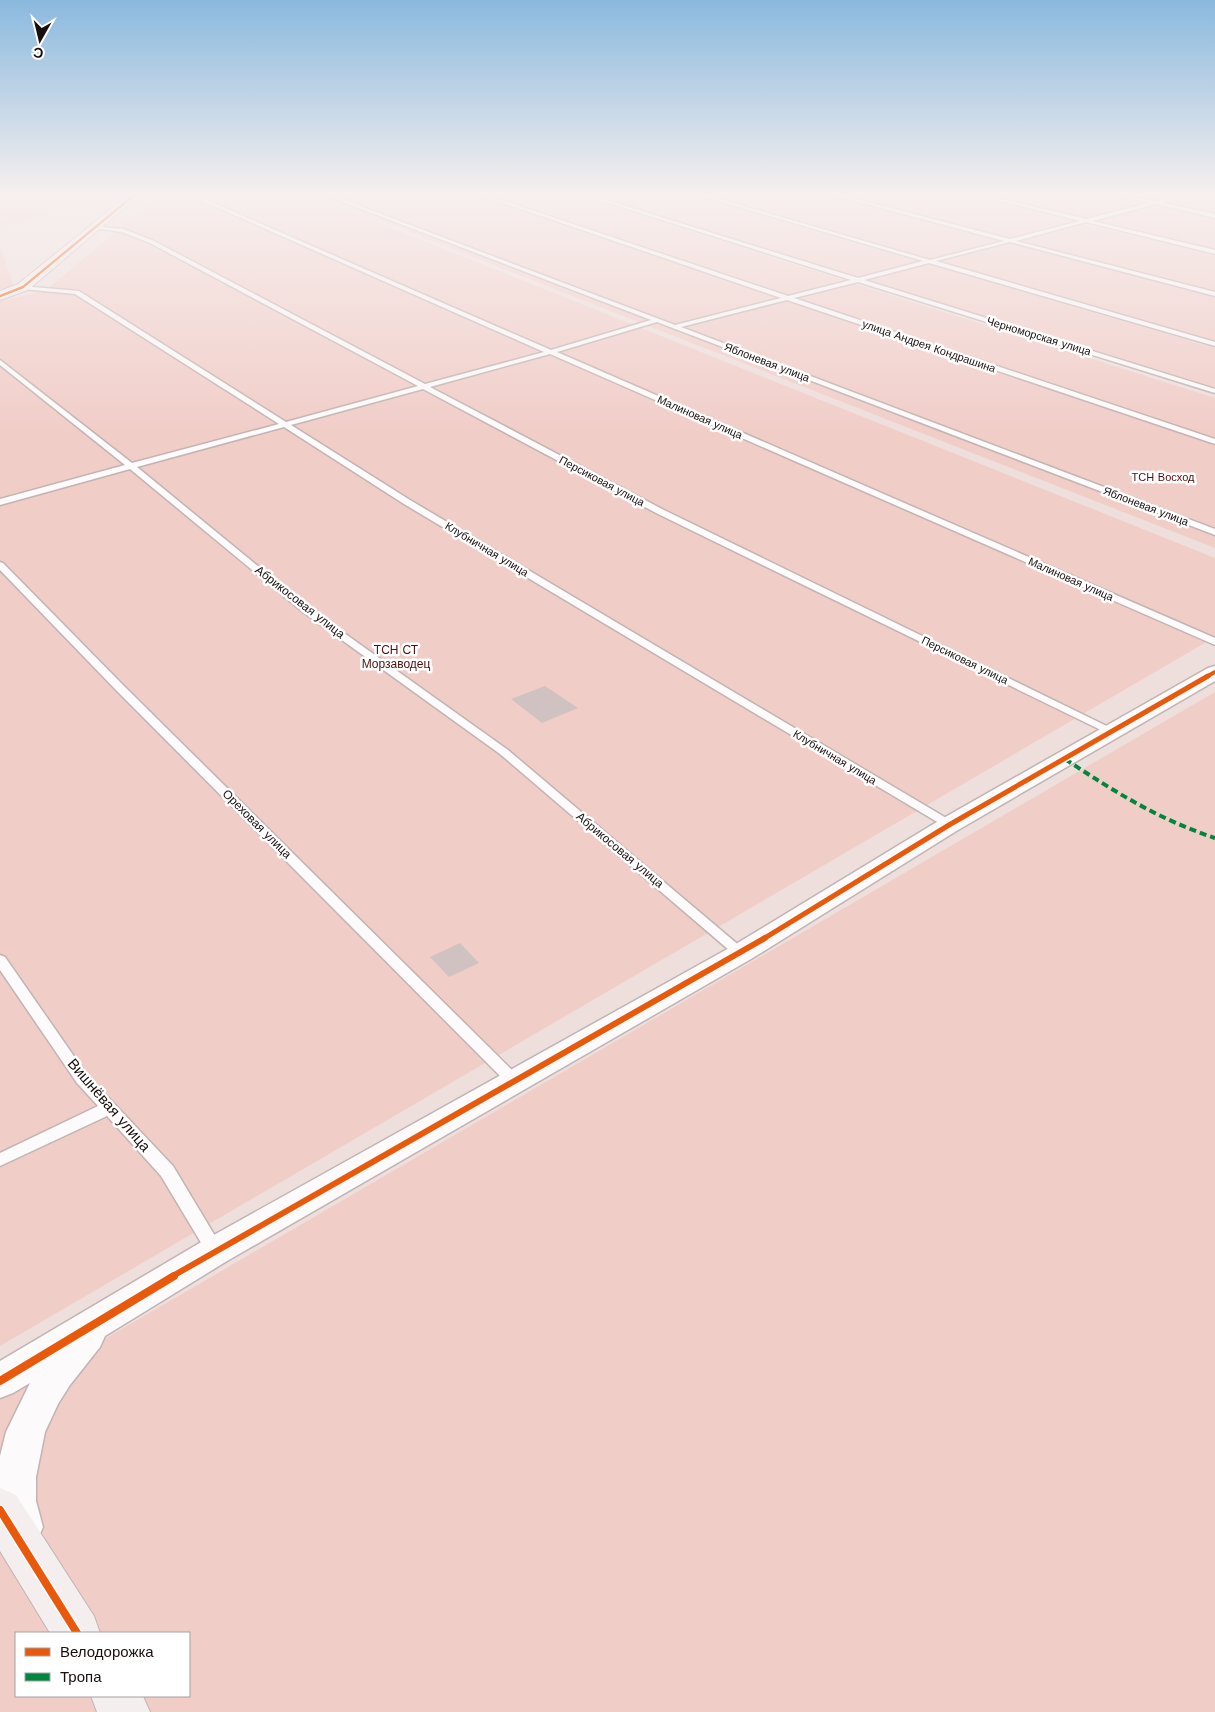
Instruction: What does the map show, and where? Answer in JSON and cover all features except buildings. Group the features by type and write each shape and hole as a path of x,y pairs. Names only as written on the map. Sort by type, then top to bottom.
{"street":[{"path":"0,296 24,287 42,272"},
{"path":"0,1381 215,1251 741,953 949,825 1215,672"},
{"path":"34,1563 16,1503 18,1456 31,1414 68,1359 103,1319"},
{"path":"0,1510 76,1632"},
{"path":"117,1697 126,1712"}],"lane":[{"name":"Персиковая улица","path":"208,272 661,512 1113,732"},
{"name":"Малиновая улица","path":"367,272 1215,642"},
{"name":"Яблоневая улица","path":"531,272 1215,532"},
{"name":"улица Андрея Кондрашина","path":"710,272 1215,442"},
{"name":"Черноморская улица","path":"831,272 1215,391"},
{"path":"675,327 886,272"},
{"path":"964,272 1215,344"},
{"path":"1130,272 1215,294"},
{"name":"Клубничная улица","path":"24,287 76,292 407,502 949,825"},
{"path":"0,502 550,352 658,320"},
{"name":"Абрикосовая улица","path":"0,362 132,467 306,610 504,752 741,953"},
{"name":"Ореховая улица","path":"0,564 119,687 515,1082"},
{"name":"Вишнёвая улица","path":"0,960 82,1079 167,1171 215,1251"},
{"path":"0,1160 109,1108"}],"green space":[{"path":"0,272 9,272 14,287 0,290"},
{"name":"ТСН СТ Морзаводец","path":"68,272 501,272 1215,558 1215,637 0,1346 0,301 45,291"},
{"name":"ТСН Восход","path":"511,272 703,272 1215,445 1215,548"},
{"path":"713,272 818,272 1215,398 1215,441"},
{"path":"825,272 954,272 1215,348 1215,395"},
{"path":"961,272 1215,272 1215,346"},
{"path":"1215,692 1215,1712 0,1712 0,1400"}],"marked path":[{"path":"1065,759 1126,799 1182,827 1215,838"}],"cycle path":[{"path":"0,296 23,287 41,272"},
{"path":"0,1381 215,1251 741,953 949,825 1215,672"},
{"path":"0,1510 76,1632"}]}
